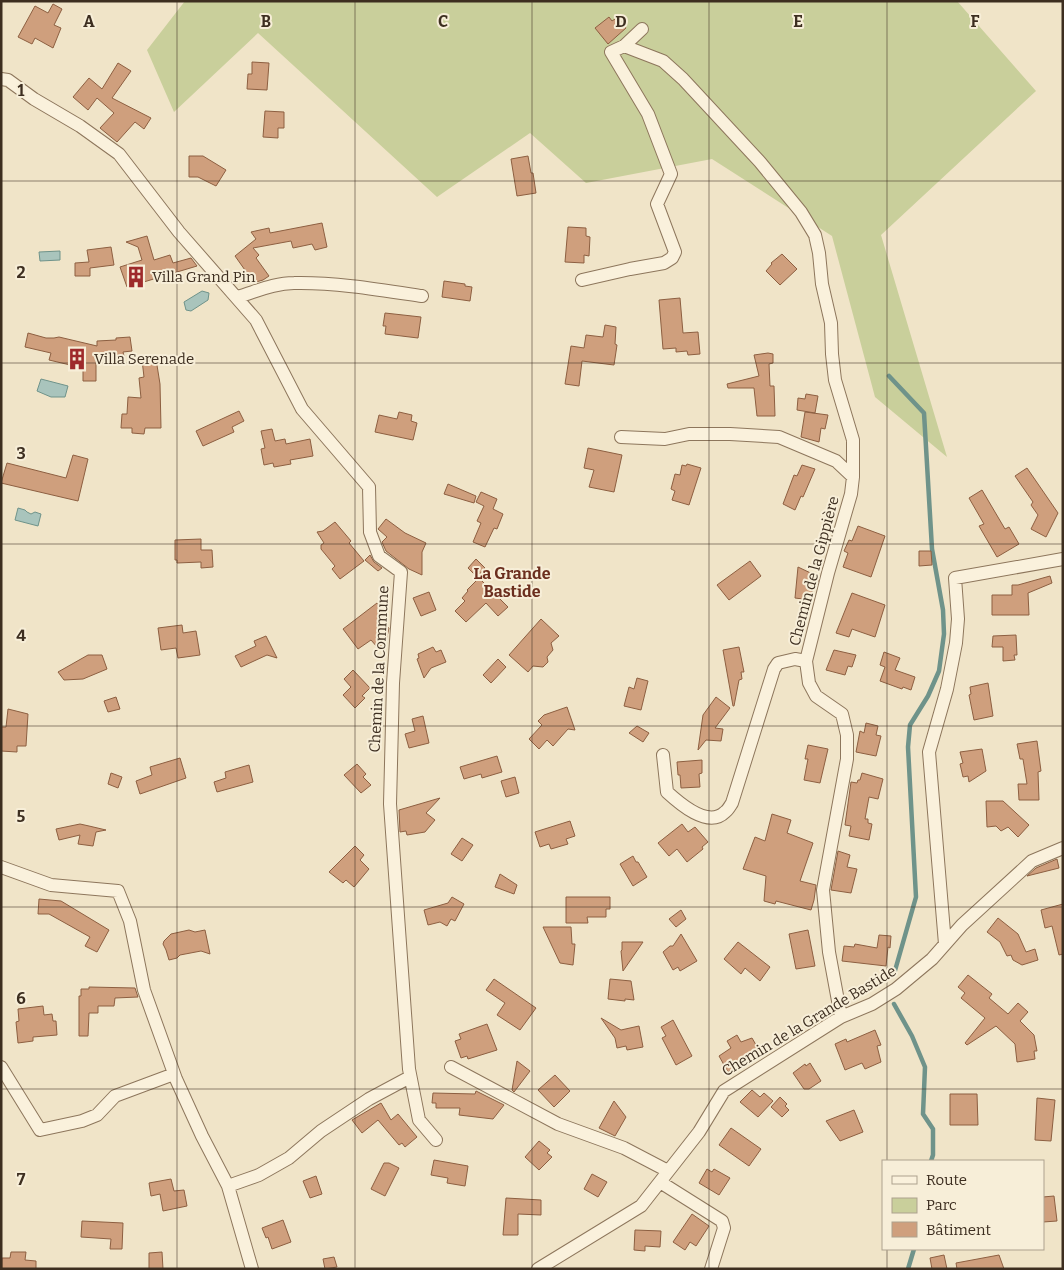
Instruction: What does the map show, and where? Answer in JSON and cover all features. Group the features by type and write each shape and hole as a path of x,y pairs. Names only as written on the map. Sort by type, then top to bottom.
{"street":[{"path":"582,280 630,269 664,264 672,258 675,252 657,204 671,174 648,114 611,52 624,46 642,29"},
{"name":"Chemin de la Gippière","path":"624,46 663,61 683,79 760,162 801,212 815,235 822,284 831,323 835,380 853,440 851,494 828,573 806,661 809,683 816,696 842,714 847,735 847,759 823,890 829,952 841,1018"},
{"name":"Chemin de la Commune","path":"5,80 80,126 119,154 179,232 256,320 302,409 370,487 370,532 379,556 400,572 393,683 390,804 410,1077 419,1120 436,1140"},
{"path":"237,297 293,283 380,290 422,296"},
{"path":"621,437 666,439 689,434 730,434 779,437 836,461 853,477"},
{"path":"945,944 929,752 947,689 956,643 958,619 955,578 1063,559"},
{"path":"663,755 667,792 683,807 698,814 713,817 724,814 732,803 774,669 778,663 795,659 806,661"},
{"name":"Chemin de la Grande Bastide","path":"538,1269 641,1206 699,1132 724,1091 841,1018 872,1004 896,989 932,959 962,925 1032,860 1063,848"},
{"path":"1,867 51,885 118,892 130,921 144,990 174,1074 202,1136 228,1186 252,1269"},
{"path":"1,1067 40,1130 82,1122 98,1115 115,1096 174,1074"},
{"path":"451,1067 558,1124 624,1148 668,1171"},
{"path":"228,1186 259,1175 289,1158 321,1131 369,1099 410,1077"},
{"path":"660,1182 722,1221 724,1228 711,1269"}],"green space":[{"path":"185,1 957,1 1036,91 881,235 947,457 875,397 832,236 712,159 586,183 530,133 437,197 258,33 174,112 147,50"}],"water":[{"path":"60,251 60,260 40,261 39,252"},
{"path":"202,291 209,293 208,300 191,311 186,310 184,302"},
{"path":"41,379 68,386 65,397 51,397 37,391"},
{"path":"18,508 31,514 35,512 41,514 38,526 15,520"}],"building":[{"path":"53,4 62,9 54,25 61,28 53,48 35,38 32,44 18,37 35,6 48,13"},
{"path":"609,17 612,21 618,17 626,28 608,44 595,28"},
{"path":"252,62 269,63 267,90 247,89 248,74 252,74"},
{"path":"118,63 131,71 112,98 151,118 144,129 135,122 117,142 100,128 114,113 97,98 88,110 73,97 89,78 102,89"},
{"path":"265,111 284,112 284,128 278,128 278,138 263,137"},
{"path":"189,156 203,156 226,170 216,186 198,177 189,177"},
{"path":"528,156 536,193 517,196 511,159"},
{"path":"322,223 327,247 315,250 312,244 293,248 291,241 253,248 259,255 256,258 269,276 263,280 256,282 252,280 235,256 256,239 251,232 269,228 270,233"},
{"path":"568,227 586,228 586,236 590,237 589,256 584,255 584,263 565,262"},
{"path":"147,236 154,260 170,255 173,263 191,258 197,266 127,287 120,267 142,260 138,247 126,242"},
{"path":"111,247 114,265 90,268 90,276 75,276 75,263 89,262 87,250"},
{"path":"782,254 797,269 780,285 766,271 771,263"},
{"path":"444,281 472,287 470,301 442,297"},
{"path":"680,298 683,333 698,332 700,354 688,355 687,351 676,352 676,348 663,349 659,300"},
{"path":"385,313 421,317 418,338 385,334 386,326 383,326"},
{"path":"605,325 616,327 615,344 617,345 614,365 582,361 579,386 565,384 571,346 584,348 586,335 603,337"},
{"path":"28,333 46,338 59,337 97,346 97,341 130,337 132,351 123,352 124,356 96,357 96,381 83,381 83,368 49,360 51,353 25,347"},
{"path":"773,354 773,363 769,364 770,386 774,386 775,416 757,416 754,388 728,388 727,384 759,376 754,355"},
{"path":"156,359 160,384 161,428 145,428 144,434 132,433 132,428 121,428 122,414 127,414 128,397 141,398 139,378 144,377 142,360"},
{"path":"806,394 818,396 815,413 797,410 798,398 805,399"},
{"path":"239,411 244,421 232,427 234,432 203,446 196,431"},
{"path":"399,412 412,415 411,421 417,423 413,440 375,432 379,415 397,419"},
{"path":"805,412 828,415 825,429 821,428 819,442 801,437"},
{"path":"272,429 275,441 285,439 286,444 310,439 313,456 290,460 291,464 274,467 273,463 264,465 261,449 265,448 261,431"},
{"path":"588,448 622,455 614,492 589,487 594,470 584,468"},
{"path":"73,455 88,459 78,501 1,483 7,463 66,478"},
{"path":"687,464 701,468 689,505 672,500 675,491 671,489 675,474 680,475 682,465 686,466"},
{"path":"802,465 815,469 795,510 783,504 794,475 797,476"},
{"path":"1027,468 1058,513 1046,537 1031,529 1038,515 1031,505 1033,502 1015,476"},
{"path":"448,484 476,496 474,503 444,494"},
{"path":"982,490 1005,529 1009,527 1019,544 997,557 979,526 984,524 969,498"},
{"path":"481,492 497,499 493,509 503,514 497,529 494,528 485,547 473,542 481,523 477,521 484,506 476,502"},
{"path":"386,519 405,533 426,543 422,552 422,575 409,569 386,551 382,542 387,537 378,529"},
{"path":"335,522 351,541 349,543 364,561 340,579 332,569 335,566 321,549 321,545 324,543 317,532 323,531"},
{"path":"858,526 885,536 871,577 843,567 848,553 844,551 849,540 852,541"},
{"path":"201,539 201,550 212,550 213,567 201,568 201,562 177,563 177,560 175,560 175,540"},
{"path":"919,551 931,551 932,565 919,566"},
{"path":"370,555 374,562 382,568 378,571 365,560"},
{"path":"476,559 485,568 477,577 468,568"},
{"path":"750,561 761,576 729,600 717,585"},
{"path":"798,567 819,577 817,585 813,584 811,600 795,598"},
{"path":"1050,576 1052,583 1028,593 1029,615 992,615 992,595 1012,595 1012,585"},
{"path":"479,578 508,607 498,616 486,603 466,622 455,611 465,601 462,598 467,590"},
{"path":"429,592 436,610 421,616 413,598"},
{"path":"852,593 885,605 875,637 852,629 849,637 836,633"},
{"path":"377,603 386,616 380,621 389,628 386,641 378,648 371,640 358,649 343,629"},
{"path":"541,619 559,636 551,643 553,650 547,657 548,662 543,667 533,666 528,672 509,655"},
{"path":"182,625 183,633 196,631 200,655 178,658 176,648 161,650 158,628"},
{"path":"1016,635 1017,655 1014,655 1015,660 1003,661 1003,647 992,647 993,636"},
{"path":"266,636 277,658 267,655 241,667 235,656 256,646 254,641"},
{"path":"433,647 436,652 441,650 446,662 431,668 424,678 417,659 419,658 418,654"},
{"path":"739,647 744,672 741,672 742,679 739,680 733,706 723,650"},
{"path":"834,650 856,655 852,667 848,666 845,675 826,670"},
{"path":"884,652 900,658 895,670 915,677 911,690 903,687 902,689 880,681 885,667 880,665"},
{"path":"88,655 102,655 107,669 83,679 64,680 58,672"},
{"path":"498,659 506,667 491,683 483,675"},
{"path":"353,670 370,688 362,696 365,698 355,708 343,695 351,687 344,679"},
{"path":"637,678 648,681 641,710 624,706 629,687 634,689"},
{"path":"988,683 993,716 974,720 969,695 971,694 970,687"},
{"path":"116,697 120,709 108,712 104,701"},
{"path":"716,697 730,708 715,728 723,729 721,741 706,740 698,750 703,715"},
{"path":"567,707 575,730 568,729 553,746 547,740 539,749 529,739 542,725 538,721 544,715"},
{"path":"8,709 28,714 26,746 17,746 17,752 1,751 1,727 6,727"},
{"path":"423,716 429,743 409,748 405,734 415,731 412,719"},
{"path":"866,723 878,726 876,735 881,736 876,756 856,752 860,731 864,733"},
{"path":"637,726 649,733 643,742 629,733"},
{"path":"1037,741 1041,771 1038,772 1039,800 1019,800 1018,784 1027,784 1023,759 1020,759 1017,744"},
{"path":"808,745 828,749 820,783 804,780 808,759 805,759"},
{"path":"982,749 986,771 969,782 968,776 963,777 960,764 963,763 960,752"},
{"path":"497,756 502,772 482,778 481,774 464,779 460,767"},
{"path":"180,758 186,778 140,794 136,781 152,775 150,767"},
{"path":"702,760 702,773 699,774 700,787 681,788 677,762"},
{"path":"357,764 366,774 363,777 371,785 361,793 344,775"},
{"path":"249,765 253,782 217,792 214,782 226,778 225,772"},
{"path":"111,773 122,777 118,788 108,784"},
{"path":"862,773 883,779 878,799 869,797 865,819 868,819 868,823 872,824 869,840 849,836 851,826 845,825 851,782 857,783"},
{"path":"515,777 519,793 506,797 501,781"},
{"path":"440,798 426,813 435,820 425,832 407,835 406,831 400,832 399,810"},
{"path":"986,801 1003,801 1029,825 1018,837 1008,827 1001,831 996,826 987,827"},
{"path":"772,814 791,820 787,833 813,843 800,881 816,885 811,910 776,901 775,904 764,901 766,876 743,869 755,837 765,841"},
{"path":"570,821 575,836 566,839 568,844 551,849 549,844 540,847 535,832"},
{"path":"80,824 106,830 96,832 93,846 78,844 80,835 59,840 56,829"},
{"path":"682,824 688,832 695,827 708,842 702,847 703,849 687,862 677,849 669,856 658,843"},
{"path":"462,838 473,845 462,861 451,854"},
{"path":"355,846 364,855 360,860 369,869 354,887 346,880 343,883 329,872"},
{"path":"838,851 850,855 847,867 857,869 851,893 831,890"},
{"path":"633,856 647,877 633,886 620,864"},
{"path":"1057,859 1059,868 1027,876 1036,868"},
{"path":"500,874 517,885 514,894 495,887"},
{"path":"452,897 464,904 455,921 451,919 447,926 440,922 428,925 424,910 448,903"},
{"path":"566,897 610,897 610,909 606,909 606,917 587,917 588,923 566,923"},
{"path":"39,899 61,901 109,930 97,952 85,946 90,937 49,914 38,914"},
{"path":"1063,904 1063,954 1059,955 1052,926 1045,928 1041,910"},
{"path":"681,910 686,919 676,927 669,919"},
{"path":"998,918 1018,934 1026,952 1035,949 1038,960 1022,965 1013,960 1011,955 1007,956 1000,942 987,932"},
{"path":"543,927 571,927 572,944 575,944 573,965 560,963"},
{"path":"189,930 195,932 205,930 210,954 201,951 180,955 169,960 163,944 164,941 171,934"},
{"path":"808,930 815,966 796,969 789,934"},
{"path":"681,934 697,961 680,971 678,967 673,970 663,952 670,946 673,946"},
{"path":"879,935 891,936 886,966 842,961 844,946 854,947 855,944 877,948"},
{"path":"622,942 643,942 623,971 621,951"},
{"path":"738,942 770,967 760,981 745,968 741,974 724,959"},
{"path":"968,975 992,994 989,998 1008,1014 1018,1003 1028,1012 1020,1021 1034,1035 1037,1051 1034,1051 1035,1059 1017,1062 1015,1044 996,1026 967,1045 965,1043 985,1018 961,998 965,993 958,987"},
{"path":"494,979 536,1008 520,1030 497,1015 505,1003 486,990"},
{"path":"610,979 631,981 634,1000 608,999"},
{"path":"89,987 135,988 138,997 115,998 114,1006 98,1006 98,1013 89,1013 88,1036 79,1036 79,996 81,996 81,989 89,989"},
{"path":"43,1006 44,1015 52,1014 53,1021 56,1021 57,1035 33,1037 33,1041 18,1043 16,1022 19,1021 18,1009"},
{"path":"601,1018 621,1030 639,1026 643,1047 627,1050 626,1046 617,1048 615,1038"},
{"path":"673,1020 692,1056 676,1065 662,1038 666,1036 661,1027"},
{"path":"487,1024 497,1050 468,1059 467,1056 461,1058 455,1041 461,1039 459,1034"},
{"path":"875,1030 881,1045 877,1046 881,1062 865,1069 862,1063 845,1070 835,1044 846,1039 847,1042"},
{"path":"737,1035 741,1042 752,1038 759,1050 750,1056 751,1058 728,1072 719,1056 731,1048 727,1041"},
{"path":"517,1061 530,1071 514,1092 512,1090"},
{"path":"810,1063 821,1081 809,1089 804,1089 793,1073 805,1064 806,1066"},
{"path":"555,1075 570,1091 554,1107 538,1090"},
{"path":"752,1090 760,1097 764,1093 773,1101 758,1117 740,1102"},
{"path":"476,1091 504,1105 493,1119 459,1115 460,1108 436,1108 436,1103 432,1103 433,1093 475,1094"},
{"path":"950,1094 977,1094 978,1125 950,1125"},
{"path":"780,1097 787,1104 785,1106 789,1110 782,1117 771,1107"},
{"path":"1037,1098 1055,1100 1051,1141 1035,1140"},
{"path":"614,1101 626,1117 615,1136 599,1128"},
{"path":"381,1103 391,1120 398,1114 417,1137 405,1147 402,1143 399,1145 378,1120 362,1133 352,1120"},
{"path":"854,1110 863,1132 840,1141 826,1121"},
{"path":"731,1128 761,1149 749,1166 719,1145"},
{"path":"539,1141 550,1150 547,1153 552,1157 539,1170 525,1157"},
{"path":"434,1160 468,1166 465,1186 447,1183 448,1178 431,1175"},
{"path":"384,1163 389,1163 399,1168 385,1196 371,1189"},
{"path":"707,1169 712,1172 714,1169 730,1178 719,1195 699,1183"},
{"path":"592,1174 607,1182 598,1197 584,1189"},
{"path":"316,1176 322,1194 310,1198 303,1181"},
{"path":"171,1179 174,1191 184,1190 187,1206 163,1211 160,1194 151,1196 149,1183"},
{"path":"1054,1196 1057,1221 1044,1222 1044,1197"},
{"path":"506,1198 541,1200 541,1215 518,1214 518,1235 503,1235"},
{"path":"692,1214 709,1226 696,1246 690,1242 685,1250 673,1242"},
{"path":"283,1220 291,1242 272,1249 268,1237 266,1238 262,1228"},
{"path":"82,1221 123,1223 122,1249 110,1249 111,1239 81,1237"},
{"path":"635,1230 661,1231 660,1247 645,1246 645,1251 634,1250"},
{"path":"11,1252 26,1252 25,1260 36,1261 36,1269 2,1269 2,1258 10,1258"},
{"path":"162,1252 163,1269 149,1269 149,1253"},
{"path":"944,1255 947,1269 932,1269 930,1258"},
{"path":"999,1255 1004,1269 957,1269 956,1263"},
{"path":"334,1257 337,1267 325,1269 323,1259"}],"waterway":[{"path":"889,376 924,413 932,549 943,610 944,634 939,671 928,696 910,725 908,747 916,897 894,974"},
{"path":"894,1004 912,1036 925,1067 923,1114 933,1129 931,1160"},
{"path":"908,1269 914,1250"}],"place":[{"name":"Villa Grand Pin","path":"136,277"},
{"name":"Villa Serenade","path":"77,359"}],"district":[{"name":"La Grande Bastide","path":"512,582"}]}
